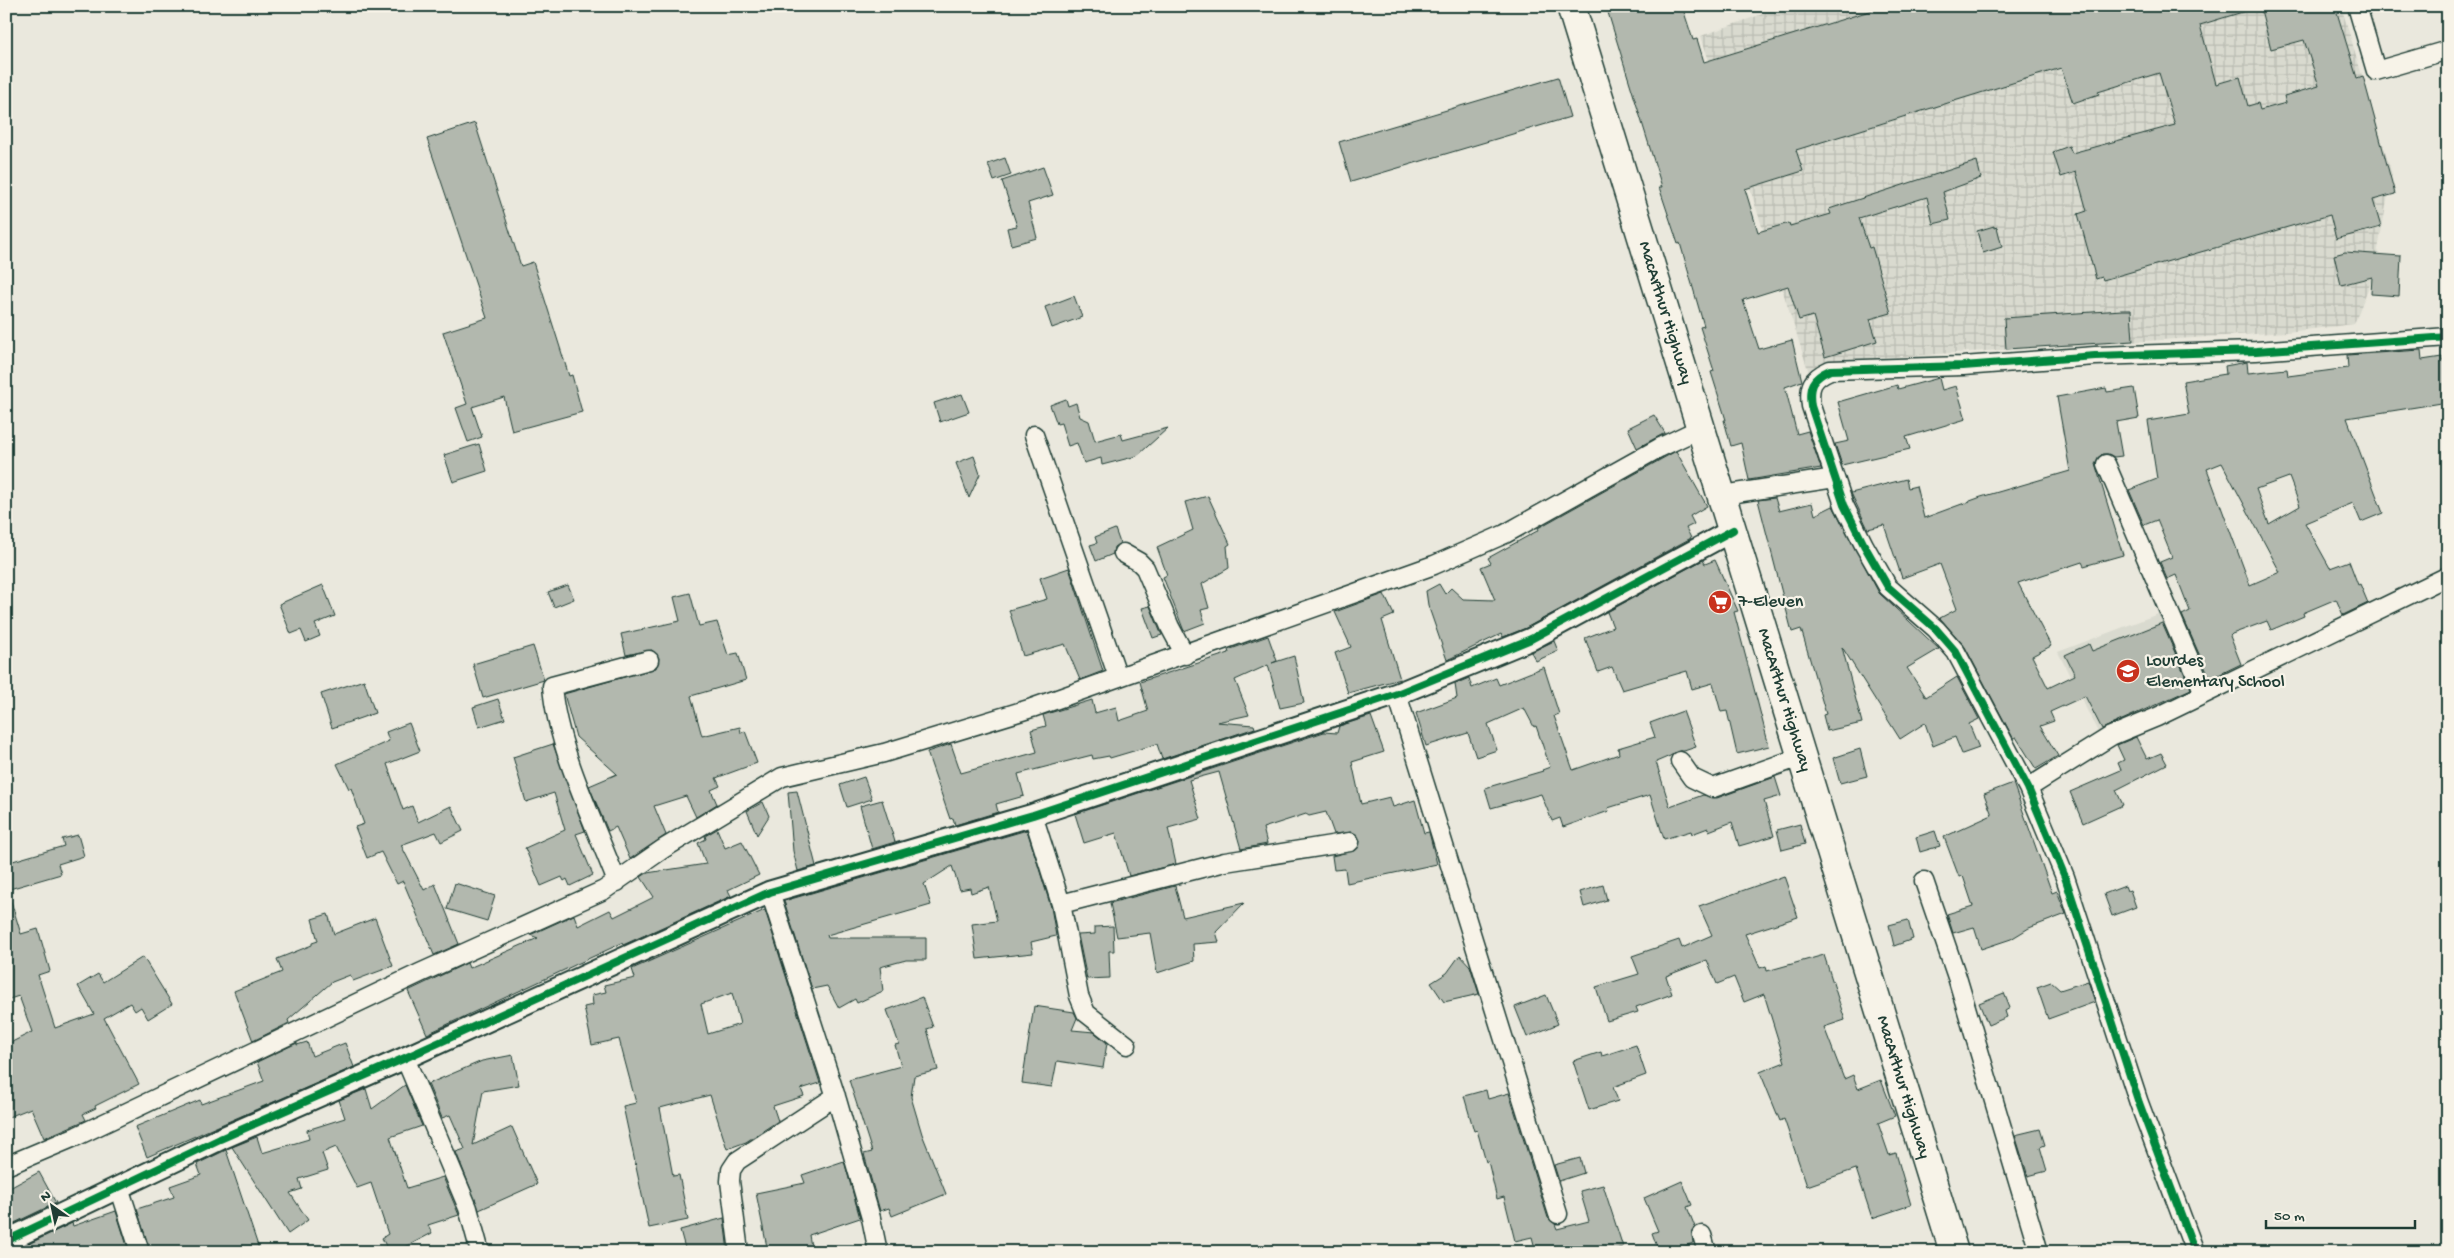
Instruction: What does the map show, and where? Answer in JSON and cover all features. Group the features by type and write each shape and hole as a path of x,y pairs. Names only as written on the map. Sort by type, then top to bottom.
{"highway":[{"name":"MacArthur Highway","path":"1571,6 1723,495 1954,1252"}],"street":[{"path":"2357,6 2376,71 2448,50"},
{"path":"2195,1252 2139,1103 2065,877 2028,788 1956,652 1936,629 1888,587 1853,526 1811,406 1809,393 1814,379 1830,370 1963,366 2095,356 2256,351 2448,337"},
{"path":"6,1166 77,1136 420,973 589,897 617,882 663,849 782,777 884,753 1032,708 1185,655 1471,551 1659,448 1701,428"},
{"path":"1034,435 1118,677"},
{"path":"2106,464 2204,693"},
{"path":"1723,495 1835,478"},
{"path":"6,1241 220,1139 405,1058 770,892 1033,815 1398,694 1531,639 1733,530"},
{"path":"1124,554 1139,562 1145,568 1170,627 1185,655"},
{"path":"2028,788 2111,736 2448,576"},
{"path":"617,882 563,742 553,704 552,686 650,660"},
{"path":"1398,694 1558,1214"},
{"path":"1680,761 1692,778 1713,788 1803,756"},
{"path":"1033,815 1061,904 1079,996 1086,1013 1127,1046"},
{"path":"1061,904 1225,862 1350,842"},
{"path":"1924,881 1957,977 2039,1252"},
{"path":"770,892 836,1096 871,1218 878,1252"},
{"path":"405,1058 468,1208 480,1252"},
{"path":"739,1252 730,1182 731,1170 737,1162 836,1096"},
{"path":"119,1187 140,1252"},
{"path":"1702,1235 1707,1252"}],"shaded area":[{"path":"1785,6 2341,6 2392,174 2373,276 2354,324 2287,332 1828,361 1809,373 1701,36"},
{"name":"Lourdes Elementary School","path":"2163,612 2197,689 2100,736 2058,652"}],"building":[{"path":"1606,6 1682,6 1693,40 1697,39 1704,62 1886,6 2248,6 2249,10 2200,25 2216,84 2240,77 2248,106 2258,103 2260,110 2286,103 2284,96 2319,86 2304,40 2271,49 2260,6 2335,6 2357,78 2363,76 2395,194 2373,200 2381,227 2336,239 2330,215 2103,280 2102,277 2096,279 2078,214 2087,211 2076,172 2061,177 2053,152 2069,146 2072,153 2175,125 2159,73 2098,92 2099,94 2073,103 2061,68 1796,150 1803,171 1745,189 1758,232 1789,223 1790,226 1831,214 1829,209 1977,161 1981,178 1943,192 1950,220 1933,224 1927,197 1859,218 1869,248 1872,247 1891,313 1870,319 1877,341 1825,357 1813,316 1799,320 1788,286 1743,300 1759,349 1792,340 1802,381 1785,387 1797,434 1808,431 1821,468 1749,480 1741,443 1731,446 1724,420 1726,420 1711,372 1714,371 1700,327 1704,326 1680,243 1678,244 1659,187 1662,187"},
{"path":"1558,77 1570,117 1351,182 1339,142"},
{"path":"475,123 521,266 533,262 569,376 572,375 582,412 512,431 504,397 472,407 482,437 468,442 456,408 467,404 443,332 487,318 427,139"},
{"path":"1005,158 1011,175 994,181 988,164"},
{"path":"1043,167 1053,195 1028,203 1037,238 1011,245 1007,228 1017,226 1002,181"},
{"path":"1994,226 1994,228 1997,227 2002,247 1983,253 1977,231"},
{"path":"2345,252 2401,256 2399,296 2371,294 2372,277 2341,285 2334,255"},
{"path":"1074,296 1082,317 1052,328 1045,307"},
{"path":"2131,310 2133,341 2006,349 2004,318"},
{"path":"2421,350 2422,360 2442,357 2442,360 2448,358 2448,402 2347,418 2383,513 2361,522 2353,503 2305,523 2330,568 2349,561 2358,585 2360,584 2368,603 2343,615 2336,599 2303,613 2304,616 2271,630 2267,621 2232,634 2230,636 2241,664 2210,679 2182,615 2190,611 2176,575 2167,579 2160,562 2172,557 2157,520 2144,525 2129,490 2157,479 2148,421 2189,414 2183,381 2226,374 2225,366 2247,362 2248,373 2287,369 2288,376 2348,368 2347,355","holes":["2222,463 2280,572 2250,585 2207,469","2289,477 2300,506 2269,524 2256,489"]},
{"path":"1939,378 1942,390 1956,386 1966,419 1906,437 1910,449 1842,465 1835,444 1849,441 1838,402 1897,385 1898,389"},
{"path":"2106,388 2107,392 2134,388 2139,418 2116,422 2122,456 2114,457 2102,454 2095,463 2123,555 2084,566 2082,562 2018,583 2051,646 2032,656 2048,688 2075,675 2065,655 2089,644 2092,651 2162,623 2191,689 2102,729 2085,696 2050,712 2054,721 2040,726 2058,756 2036,769 2016,737 2013,738 1965,647 1940,618 1957,609 1940,564 1902,578 1884,525 1868,529 1851,493 1906,479 1908,488 1916,486 1924,518 1981,497 2070,471 2057,397"},
{"path":"962,394 969,412 940,422 934,403"},
{"path":"1066,399 1068,406 1076,403 1080,417 1089,421 1095,441 1121,434 1123,440 1168,428 1137,456 1102,465 1101,458 1084,463 1077,443 1068,446 1061,423 1057,424 1050,405"},
{"path":"1654,415 1665,433 1637,448 1628,428"},
{"path":"479,444 487,471 453,482 444,455"},
{"path":"1676,451 1707,506 1690,516 1694,524 1686,528 1691,538 1526,628 1503,637 1501,634 1447,660 1428,605 1426,591 1439,584 1445,594 1451,588 1463,599 1495,600 1481,567 1491,563 1488,558"},
{"path":"974,456 980,474 969,498 956,463"},
{"path":"1208,496 1230,544 1227,546 1229,568 1202,584 1209,608 1201,610 1205,623 1184,631 1163,577 1167,575 1157,547 1193,530 1185,502"},
{"path":"1775,498 1779,511 1812,503 1815,515 1833,506 1879,593 1939,649 1907,668 1926,697 1957,677 1979,719 1969,724 1979,748 1962,754 1955,737 1933,746 1925,723 1900,739 1842,647 1862,723 1827,731 1823,715 1826,714 1801,629 1792,632 1758,500"},
{"path":"1115,529 1120,543 1114,547 1113,554 1096,561 1090,545 1097,543 1095,537"},
{"path":"1703,560 1705,564 1715,560 1738,611 1734,612 1769,746 1737,754 1727,711 1721,712 1713,683 1692,689 1687,671 1622,690 1612,667 1598,672 1585,638 1613,627 1607,612"},
{"path":"1069,568 1103,671 1080,680 1065,644 1023,656 1009,610 1047,599 1040,578"},
{"path":"323,585 335,616 315,624 320,636 306,642 301,630 291,634 279,604"},
{"path":"568,585 574,599 554,607 548,592"},
{"path":"690,593 699,626 717,622 728,655 738,653 746,680 691,696 702,736 740,727 741,733 745,731 757,763 716,778 720,786 711,790 717,804 696,817 686,796 654,806 666,835 630,859 616,827 608,831 589,786 617,774 576,737 564,694 656,668 659,658 652,650 626,655 621,634 680,621 674,597"},
{"path":"1384,594 1394,615 1382,620 1400,679 1348,693 1335,653 1351,647 1335,612"},
{"path":"1150,606 1162,635 1153,638 1142,608"},
{"path":"1268,636 1277,661 1272,663 1294,656 1304,703 1280,708 1268,665 1235,680 1249,715 1217,722 1254,725 1255,728 1162,759 1157,744 1110,758 1109,756 1093,759 1092,755 1018,774 1024,796 996,804 998,812 955,825 953,818 950,819 927,752 951,744 961,773 1037,752 1031,730 1046,726 1043,715 1092,700 1095,713 1116,707 1119,721 1148,711 1140,682 1229,653 1228,650"},
{"path":"1554,641 1558,651 1536,661 1531,652"},
{"path":"533,646 544,680 483,698 473,664"},
{"path":"1544,667 1559,714 1554,716 1573,770 1619,754 1618,748 1655,737 1650,723 1683,711 1696,747 1679,751 1656,762 1670,807 1703,795 1717,798 1775,777 1781,796 1764,801 1774,836 1739,846 1732,822 1709,831 1708,828 1692,834 1691,831 1664,839 1650,795 1608,808 1609,811 1563,827 1560,818 1552,821 1541,794 1491,808 1485,788 1543,771 1550,767 1536,726 1534,727 1524,708 1488,724 1497,750 1476,757 1468,733 1426,746 1416,713 1457,698 1455,684 1469,678 1472,688 1496,678 1499,685"},
{"path":"364,680 375,713 332,728 321,694"},
{"path":"498,699 505,719 479,727 473,707"},
{"path":"1371,716 1384,752 1352,762 1361,804 1390,797 1393,807 1415,800 1424,833 1429,832 1437,864 1347,883 1345,869 1334,870 1332,856 1356,850 1360,840 1353,832 1334,834 1326,812 1309,816 1306,814 1263,828 1267,844 1241,849 1219,772 1189,780 1201,819 1168,828 1176,864 1129,876 1116,833 1084,843 1075,814 1324,732 1337,733 1339,726"},
{"path":"409,723 420,751 387,764 403,810 412,806 418,822 451,806 463,831 441,842 436,832 401,845 424,890 435,884 459,944 434,955 403,881 397,884 381,852 367,858 355,827 364,824 351,788 349,789 337,764 389,741 386,732"},
{"path":"2136,737 2147,759 2161,753 2167,764 2116,790 2123,805 2083,823 2070,792 2121,770 2118,763 2124,760 2117,745"},
{"path":"553,744 585,831 576,834 593,875 570,886 567,879 564,881 562,877 541,886 525,848 565,830 554,793 526,802 513,757"},
{"path":"1860,749 1867,776 1840,783 1833,758"},
{"path":"864,777 872,799 847,807 840,785"},
{"path":"2013,783 2052,893 2057,891 2066,914 2029,928 2011,939 1981,949 1974,927 1953,933 1947,914 1973,906 1963,876 1959,877 1944,837 1992,815 1984,794"},
{"path":"797,791 816,866 798,871 793,851 788,792"},
{"path":"882,800 895,842 872,849 860,806"},
{"path":"763,802 769,816 757,835 747,811"},
{"path":"1800,824 1805,844 1782,850 1777,830"},
{"path":"717,829 725,848 742,841 759,875 728,890 731,896 623,945 622,943 427,1034 408,991 467,963 469,968 538,938 530,935 574,915 578,926 610,910 614,917 654,897 641,877 647,873 706,864 698,843 706,839 705,836"},
{"path":"1027,830 1051,907 1056,936 1031,942 1033,953 977,959 972,924 997,921 989,887 971,893 970,888 960,890 952,866 924,884 931,905 827,935 828,938 926,938 926,960 906,960 880,967 883,991 857,1003 855,999 839,1008 827,986 812,989 784,901"},
{"path":"1935,831 1940,846 1920,852 1916,837"},
{"path":"78,835 84,856 58,864 61,874 6,890 6,863 64,846 62,839"},
{"path":"1784,876 1798,917 1745,934 1760,968 1766,966 1767,971 1824,955 1845,1020 1824,1027 1844,1079 1853,1075 1858,1089 1881,1080 1895,1116 1878,1123 1889,1155 1896,1153 1911,1205 1872,1218 1856,1169 1807,1186 1784,1119 1780,1121 1760,1072 1785,1062 1764,994 1744,1002 1734,977 1717,984 1707,960 1666,976 1672,994 1636,1007 1638,1012 1607,1021 1596,987 1639,974 1632,956 1679,940 1682,948 1712,935 1699,906"},
{"path":"455,883 495,896 487,921 447,909"},
{"path":"1603,885 1607,900 1584,907 1580,892"},
{"path":"1175,886 1183,917 1244,903 1216,932 1219,942 1193,944 1194,961 1157,973 1150,933 1117,937 1110,903"},
{"path":"2125,886 2127,891 2130,890 2136,907 2112,916 2104,894"},
{"path":"10,898 21,934 38,929 50,971 38,975 55,1028 94,1014 78,986 98,974 103,982 143,957 172,1004 148,1019 141,1007 135,1011 130,1003 104,1018 139,1084 83,1114 86,1120 44,1138 31,1108 6,1118 6,1045 32,1032 19,996 6,1000 6,899"},
{"path":"765,910 820,1083 801,1089 804,1096 773,1106 778,1121 746,1142 727,1149 710,1095 660,1108 673,1176 679,1175 688,1220 649,1228 623,1106 636,1103 619,1039 592,1045 584,1007 593,1005 592,995 606,992 604,985 635,978 632,969","holes":["732,993 740,1024 708,1034 701,1004"]},
{"path":"328,914 334,934 375,918 393,966 353,981 350,975 332,982 288,1020 289,1023 253,1041 234,991 282,972 277,959 318,941 312,919"},
{"path":"1908,920 1913,939 1894,946 1889,925"},
{"path":"1113,926 1114,951 1109,951 1110,978 1087,979 1078,935 1095,934 1095,927"},
{"path":"1460,955 1470,966 1479,994 1444,1002 1431,983 1447,973"},
{"path":"2088,981 2095,1002 2048,1019 2037,987 2051,982 2060,990"},
{"path":"2004,993 2010,1008 2005,1011 2007,1017 1988,1025 1979,1003"},
{"path":"1546,995 1558,1024 1527,1037 1515,1007"},
{"path":"922,997 933,1027 927,1029 938,1070 914,1076 911,1097 922,1134 946,1194 892,1216 889,1208 880,1211 864,1154 872,1152 849,1080 901,1066 895,1045 899,1044 887,1010"},
{"path":"1034,1006 1074,1012 1077,1018 1072,1030 1094,1032 1107,1043 1103,1068 1057,1061 1052,1087 1022,1083"},
{"path":"307,1042 312,1056 345,1043 354,1067 147,1157 135,1127 200,1100 201,1104 264,1081 257,1062 297,1043 297,1045"},
{"path":"1636,1045 1646,1075 1613,1087 1618,1101 1589,1110 1573,1061 1601,1052 1602,1056"},
{"path":"513,1055 519,1085 483,1091 473,1145 512,1127 537,1184 479,1210 456,1152 465,1149 450,1115 442,1118 428,1084 482,1061"},
{"path":"405,1085 422,1126 390,1137 407,1188 443,1177 459,1215 428,1225 432,1233 396,1252 389,1252 382,1238 388,1234 371,1183 357,1188 336,1147 322,1153 328,1170 299,1179 302,1189 290,1193 308,1220 288,1234 232,1147 257,1137 262,1153 309,1139 307,1130 345,1118 339,1100 366,1089 372,1109"},
{"path":"1486,1090 1488,1099 1509,1093 1548,1218 1555,1224 1557,1229 1589,1221 1580,1191 1603,1185 1623,1247 1606,1252 1536,1252 1532,1237 1515,1241 1504,1197 1497,1199 1488,1161 1486,1162 1477,1130 1474,1131 1464,1096"},
{"path":"2040,1129 2045,1145 2040,1147 2047,1171 2028,1176 2015,1135"},
{"path":"226,1150 260,1252 150,1252 137,1209 174,1197 170,1186 201,1175 197,1164"},
{"path":"1580,1158 1584,1173 1559,1181 1554,1165"},
{"path":"844,1161 860,1218 809,1235 812,1252 768,1252 756,1193 805,1183 802,1175"},
{"path":"39,1172 56,1203 6,1227 6,1190"},
{"path":"1682,1181 1692,1205 1687,1207 1695,1227 1692,1233 1693,1243 1670,1252 1659,1252 1652,1233 1658,1231 1644,1198"},
{"path":"116,1211 129,1252 12,1252 72,1223 73,1226"},
{"path":"724,1218 728,1252 686,1252 680,1230"}],"cycle path":[{"path":"2195,1252 2139,1103 2065,877 2028,788 1956,652 1936,629 1888,587 1864,545 1844,505 1811,406 1811,388 1819,376 1830,370 1963,366 2095,356 2256,351 2448,337"},
{"path":"6,1241 220,1139 405,1058 770,892 1033,815 1397,694 1531,639 1733,530"}],"place":[{"name":"7-Eleven","path":"1720,602"},
{"name":"Lourdes Elementary School","path":"2128,671"}]}
